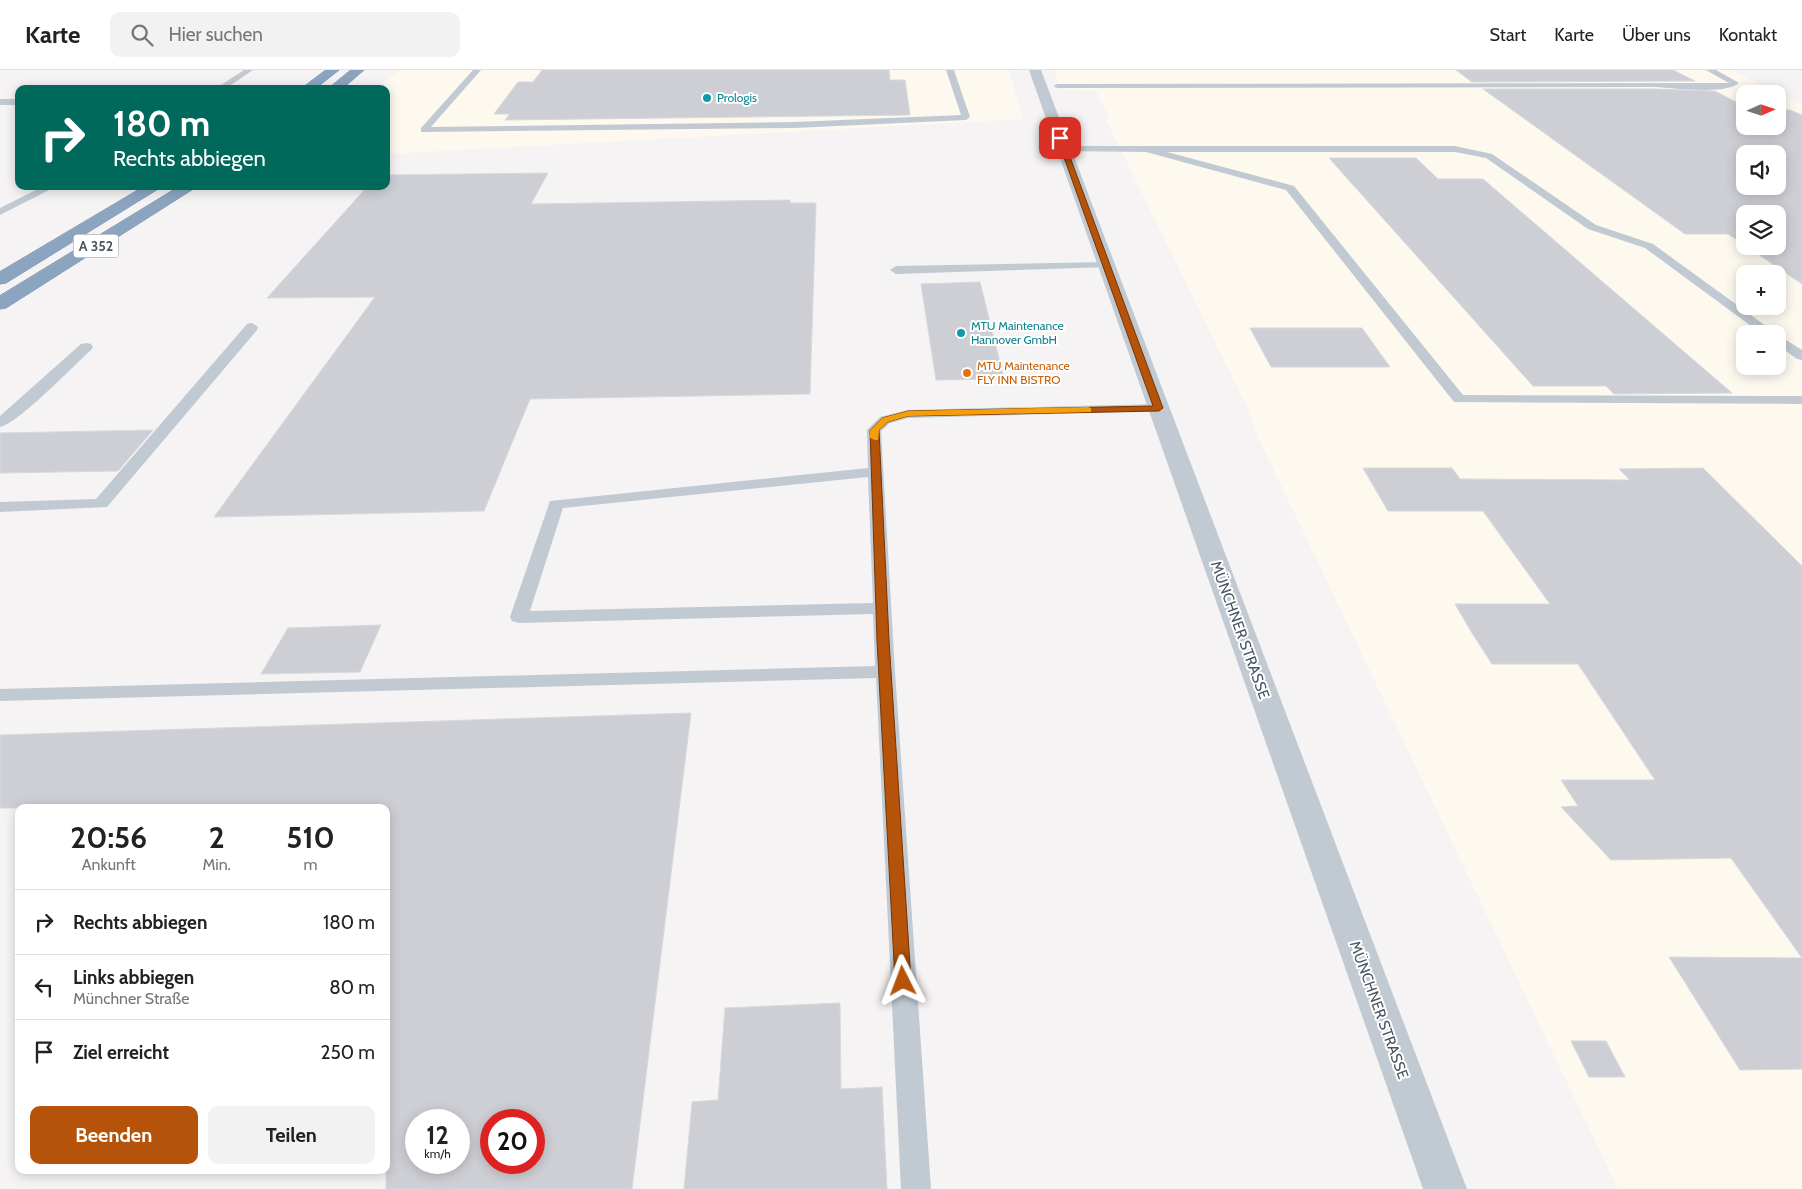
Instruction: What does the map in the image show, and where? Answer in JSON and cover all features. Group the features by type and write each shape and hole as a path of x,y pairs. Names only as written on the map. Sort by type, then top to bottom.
{"highway":[{"path":"312,85 333,70"},
{"path":"339,85 358,70"},
{"name":"A 352","path":"0,279 149,190"},
{"name":"A 352","path":"0,304 185,190"}],"street":[{"name":"MÜNCHNER STRASSE","path":"1035,70 1445,1189"}],"lane":[{"path":"225,85 249,70"},
{"path":"477,70 424,130 794,126 966,118 950,70"},
{"path":"1057,86 1655,85 1693,87 1730,86 1735,83 1710,70"},
{"path":"0,102 15,102"},
{"path":"1064,149 1455,149 1489,156 1592,228 1649,246 1758,325"},
{"path":"1146,149 1290,188 1458,398 1802,400"},
{"path":"0,212 44,190"},
{"path":"896,270 1106,265"},
{"path":"0,507 101,504 252,326"},
{"path":"1786,345 1802,356"},
{"path":"0,423 22,406 86,347"},
{"path":"916,1189 881,608 874,430 885,420 908,414 1159,408"},
{"path":"875,472 556,504 519,617 881,608"},
{"path":"0,695 885,672"}],"shaded area":[{"path":"400,70 1009,70 1023,119 390,154 390,85 382,85"},
{"path":"1054,70 1732,70 1763,85 1736,85 1736,135 1786,135 1786,96 1802,104 1802,1189 1618,1189 1258,437 1248,409 1106,120 1110,119 1096,91 1062,90"}],"building":[{"name":"Prologis","path":"542,70 889,70 890,80 905,80 910,115 505,120 510,114 494,114 518,82 533,82"},
{"path":"1456,70 1673,70 1695,81 1472,82"},
{"path":"1483,89 1715,91 1736,102 1736,135 1786,135 1786,110 1802,115 1802,284 1786,273 1786,265 1774,265 1759,255 1786,255 1786,205 1736,205 1736,239 1728,234 1685,234"},
{"path":"1329,158 1416,158 1438,179 1483,179 1732,393 1614,394 1606,386 1533,386"},
{"path":"548,173 531,204 790,200 790,203 816,203 810,394 530,399 484,511 214,517 375,297 267,298 364,190 390,190 390,175"},
{"name":"MTU Maintenance Hannover GmbH","path":"980,282 1004,379 936,380 921,284"},
{"path":"1250,328 1362,328 1390,367 1271,367"},
{"path":"153,430 118,471 0,473 0,433"},
{"path":"1363,468 1452,468 1460,479 1630,480 1619,469 1703,468 1802,566 1802,958 1731,858 1611,860 1561,807 1578,806 1561,780 1655,780 1578,664 1492,664 1472,633 1455,604 1550,604 1483,511 1388,511"},
{"path":"381,625 360,672 261,674 288,628"},
{"path":"691,713 632,1189 386,1189 386,1174 390,1174 390,804 15,804 15,808 0,808 0,735"},
{"path":"1669,957 1802,958 1802,1069 1740,1070"},
{"path":"840,1003 841,1089 882,1087 887,1189 684,1189 692,1102 718,1100 725,1008"},
{"path":"1571,1041 1606,1041 1625,1077 1589,1077"}],"slow traffic":[{"path":"875,438 874,430 885,420 908,414 1088,410"}],"place":[{"name":"Prologis","path":"707,98"},
{"name":"MTU Maintenance Hannover GmbH","path":"961,333"},
{"name":"MTU Maintenance FLY INN BISTRO","path":"967,373"}],"route":[{"path":"903,981 883,640 874,430 885,420 908,414 1159,408 1060,138"}]}
